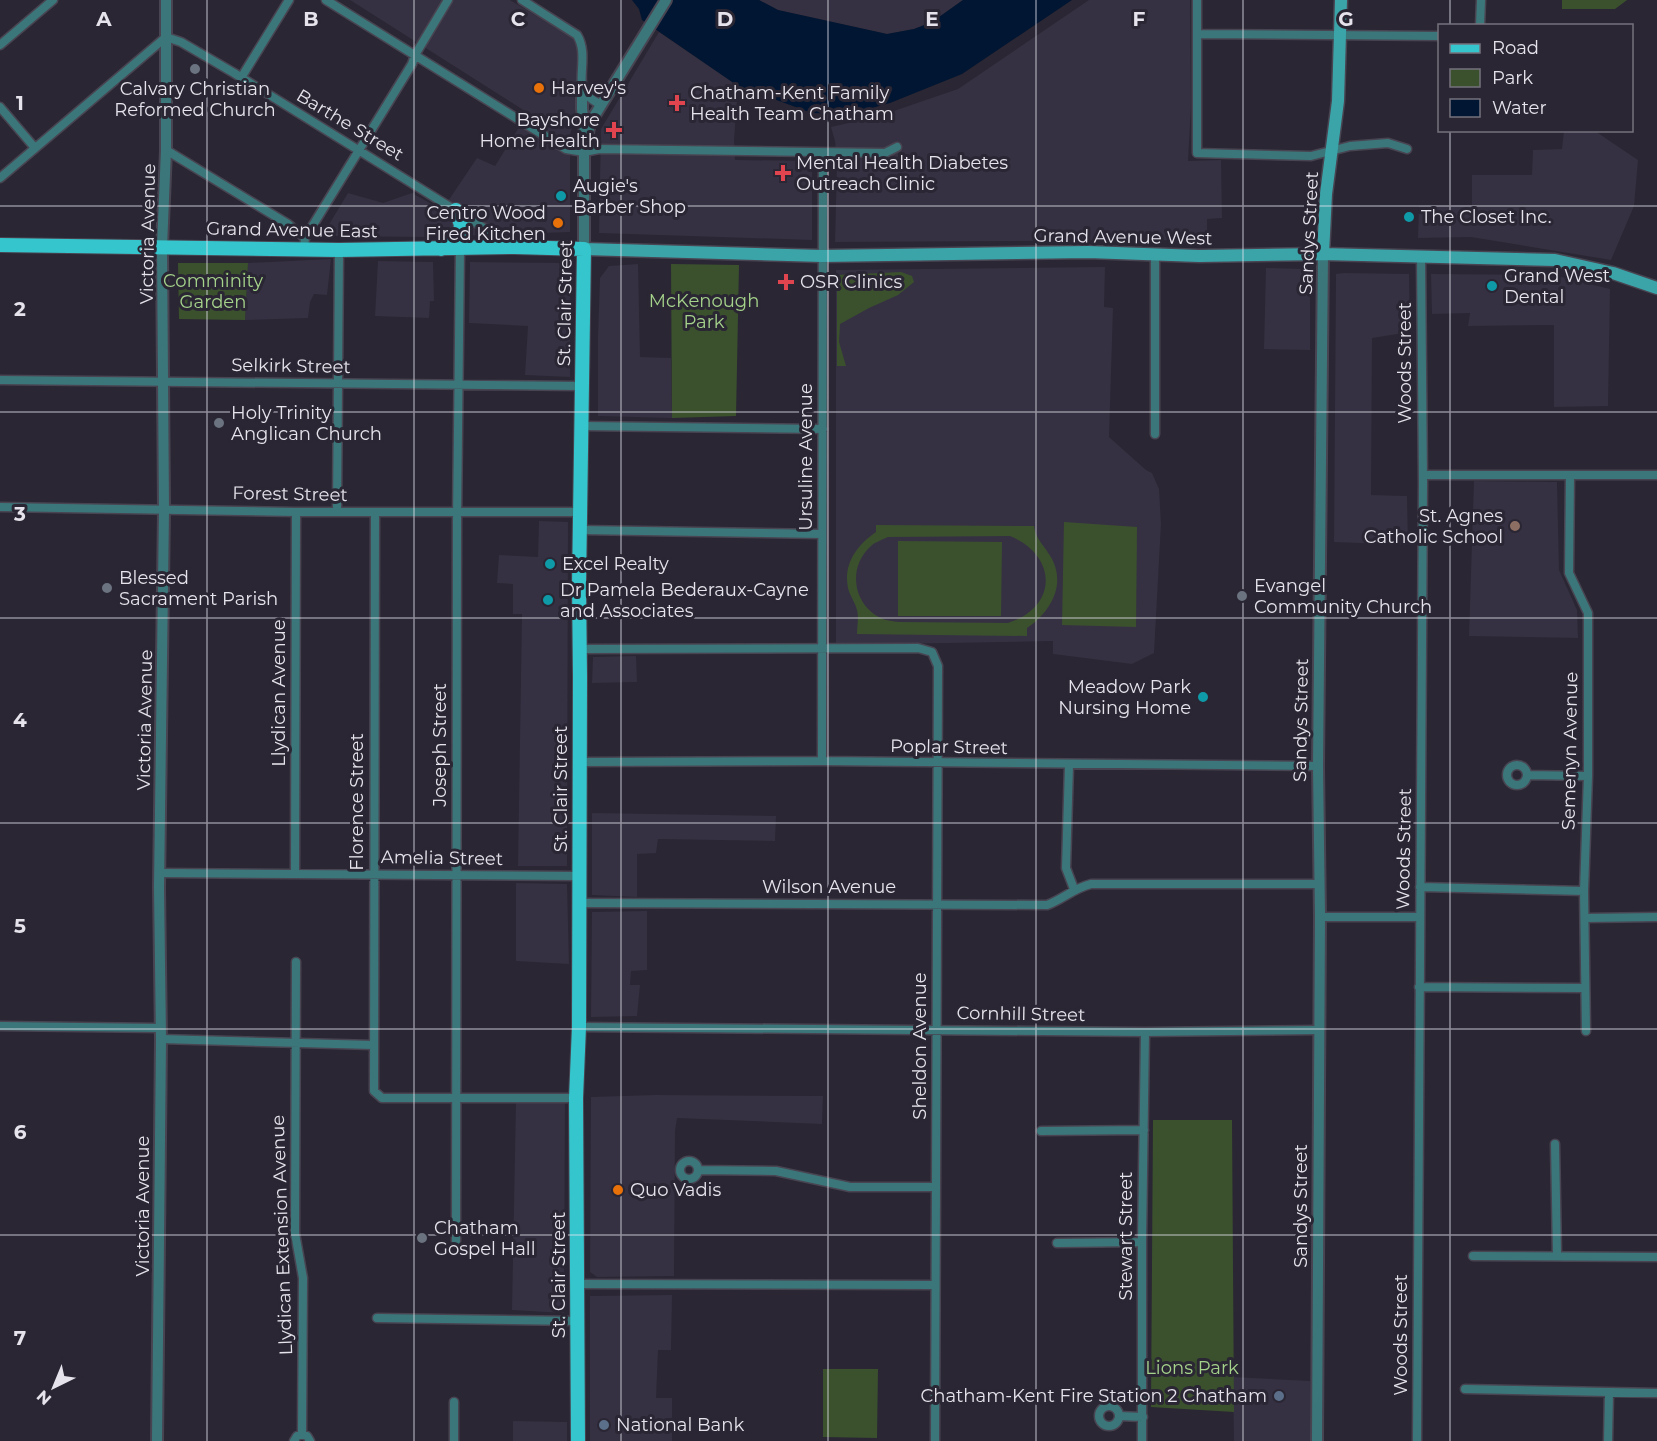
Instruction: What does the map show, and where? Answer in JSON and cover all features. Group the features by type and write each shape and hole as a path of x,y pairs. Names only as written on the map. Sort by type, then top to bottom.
{"main road":[{"name":"Sandys Street","path":"1323,254 1326,194 1338,101 1341,0"},
{"path":"440,249 459,237 461,225 456,210"},
{"name":"Grand Avenue East","path":"0,245 162,247 304,243 339,250 514,247 584,249"},
{"name":"Grand Avenue West","path":"584,249 822,256 1088,252 1199,256 1323,254 1554,260 1613,273 1657,288"},
{"name":"St. Clair Street","path":"578,1441 576,1098 579,1028 579,585 584,249"}],"street":[{"path":"0,45 53,0"},
{"name":"Victoria Avenue","path":"157,1441 164,509 162,247 166,150 166,0"},
{"path":"241,78 289,0"},
{"path":"326,0 566,149 584,152 599,149 885,153 897,147"},
{"path":"166,150 288,224 304,243 448,0"},
{"path":"522,0 577,34 583,44 582,109 586,138"},
{"path":"586,138 590,123 666,0"},
{"path":"1197,0 1197,153 1311,156 1350,146 1389,143 1407,149"},
{"path":"1480,24 1481,0"},
{"path":"1197,34 1438,36"},
{"path":"0,178 166,37"},
{"name":"Barthe Street","path":"166,37 181,42 241,78 514,247"},
{"path":"582,88 588,96 601,105"},
{"path":"0,107 35,148"},
{"name":"St. Clair Street","path":"584,249 586,138"},
{"name":"Ursuline Avenue","path":"822,761 823,153"},
{"name":"Joseph Street","path":"456,1241 460,249"},
{"path":"337,511 339,250"},
{"name":"Sandys Street","path":"1317,1441 1320,1030 1318,766 1323,254"},
{"path":"1155,255 1155,434"},
{"name":"Woods Street","path":"1417,1441 1423,475 1421,257"},
{"name":"Selkirk Street","path":"0,380 582,387"},
{"path":"582,426 823,429"},
{"name":"Semenyn Avenue","path":"1570,474 1569,573 1587,613 1588,776 1584,891 1586,1031"},
{"path":"1423,475 1657,475"},
{"name":"Forest Street","path":"0,507 296,512 580,512"},
{"name":"Llydican Avenue","path":"295,873 296,512"},
{"name":"Florence Street","path":"375,512 373,1045 375,1092 382,1098 456,1098"},
{"path":"581,530 822,534"},
{"path":"580,649 823,648"},
{"name":"Sheldon Avenue","path":"823,648 918,648 932,652 938,666 935,1441"},
{"name":"Poplar Street","path":"579,762 822,761 938,764 1148,763 1318,766"},
{"path":"1069,765 1066,868 1074,890"},
{"path":"1527,775 1588,776"},
{"name":"Amelia Street","path":"160,873 579,876"},
{"name":"Wilson Avenue","path":"580,903 1047,905 1059,901 1074,890 1091,884 1320,884"},
{"path":"1420,887 1584,891"},
{"path":"1320,917 1419,917"},
{"path":"1586,918 1657,917"},
{"name":"Llydican Extension Avenue","path":"296,962 295,1233 303,1278 302,1434"},
{"path":"1419,987 1585,988"},
{"path":"0,1026 373,1045"},
{"name":"Cornhill Street","path":"579,1028 1145,1032 1320,1030"},
{"name":"Stewart Street","path":"1142,1441 1145,1032"},
{"path":"456,1098 576,1098"},
{"path":"1041,1131 1144,1131"},
{"path":"1555,1144 1557,1256"},
{"path":"698,1170 776,1171 850,1187 936,1187"},
{"path":"1057,1243 1142,1242"},
{"path":"1473,1256 1657,1257"},
{"path":"577,1284 935,1285"},
{"path":"377,1318 576,1321"},
{"path":"1465,1389 1657,1393"},
{"path":"1608,1441 1609,1393"},
{"path":"454,1402 454,1441"},
{"path":"1119,1416 1143,1417"},
{"path":"294,1441 302,1434 308,1436 310,1441"}],"shaded area":[{"path":"350,0 510,0 573,38 579,46 579,78 574,88 576,113 570,135 570,232 428,237 322,236 348,193 383,203 412,193 442,210 477,158 495,166 528,113"},
{"path":"759,0 963,0 932,22 914,29 887,34 778,10"},
{"path":"1089,0 1190,0 1191,107 1188,161 1221,160 1222,218 1207,219 1207,240 835,242 837,163 831,127 879,116 958,89"},
{"path":"659,32 738,86 734,140 735,160 812,161 812,240 599,233 601,129"},
{"path":"1564,132 1596,132 1638,160 1634,206 1611,260 1471,237 1418,238 1419,206 1472,205 1472,175 1532,175 1533,150 1562,149"},
{"path":"331,259 327,295 314,294 310,302 308,318 245,320 248,263"},
{"path":"378,261 433,262 434,301 430,301 429,318 375,316"},
{"path":"470,262 570,263 570,377 525,375 528,326 469,323"},
{"path":"638,264 640,357 671,358 672,418 598,416 600,278 609,266"},
{"path":"1105,267 1104,307 1113,308 1109,437 1152,473 1159,489 1161,524 1154,653 1132,664 1053,654 1053,641 836,645 836,270"},
{"path":"1266,268 1302,269 1310,273 1310,350 1264,349"},
{"path":"1336,274 1409,274 1410,332 1372,338 1371,495 1407,496 1408,545 1334,542"},
{"path":"1431,274 1553,275 1610,289 1608,406 1554,407 1554,325 1468,326 1470,313 1432,314"},
{"name":"St. Agnes Catholic School","path":"1474,481 1557,482 1559,570 1577,610 1578,638 1469,636"},
{"path":"539,521 568,522 567,866 518,866 522,614 513,614 513,584 497,583 499,555 538,557"},
{"path":"636,656 637,682 592,683 593,657"},
{"path":"592,813 776,816 775,841 658,839 656,853 637,854 637,897 592,895"},
{"path":"516,883 567,884 569,964 516,961"},
{"path":"647,911 647,970 631,971 630,985 640,985 637,1016 591,1017 592,912"},
{"path":"823,1096 822,1124 677,1118 674,1276 597,1277 590,1272 591,1097"},
{"path":"516,1101 565,1101 564,1313 512,1310"},
{"path":"672,1295 671,1350 658,1350 656,1398 672,1398 672,1441 590,1441 590,1296"},
{"path":"1233,1377 1310,1381 1310,1441 1234,1441"},
{"path":"513,1421 567,1422 567,1441 513,1441"}],"green space":[{"path":"1562,0 1627,0 1615,9 1562,9"},
{"name":"Comminity Garden","path":"178,263 248,263 245,320 179,319"},
{"name":"McKenough Park","path":"671,264 739,265 736,416 672,418"},
{"path":"901,272 912,276 914,282 898,295 840,324 839,342 846,366 837,366 837,275"},
{"path":"1064,522 1137,527 1136,627 1062,625"},
{"path":"876,525 1034,526 1056,569 1057,579 1053,598 1043,614 1027,628 1027,636 857,634 858,613 848,588 848,571 857,549 876,532","holes":["1010,536 1026,545 1037,556 1044,568 1046,581 1043,594 1036,605 1024,615 1008,623 887,620 872,612 864,604 856,585 858,564 863,555 871,546 888,537"]},
{"path":"898,541 1002,542 1001,616 898,616"},
{"name":"Lions Park","path":"1153,1120 1232,1120 1234,1412 1151,1407"},
{"path":"823,1369 878,1369 877,1438 823,1437"}],"water":[{"path":"632,0 759,0 778,10 887,34 914,29 932,22 963,0 1072,0 962,74 890,103 850,114 812,113 738,86 642,20 639,9"}],"place":[{"name":"Calvary Christian Reformed Church","path":"195,69"},
{"name":"Harvey's","path":"539,88"},
{"name":"Chatham-Kent Family Health Team Chatham","path":"677,103"},
{"name":"Bayshore Home Health","path":"614,130"},
{"name":"Mental Health Diabetes Outreach Clinic","path":"783,173"},
{"name":"Augie's Barber Shop","path":"561,196"},
{"name":"The Closet Inc.","path":"1409,217"},
{"name":"Centro Wood Fired Kitchen","path":"558,223"},
{"name":"OSR Clinics","path":"786,282"},
{"name":"Grand West Dental","path":"1492,286"},
{"name":"Holy Trinity Anglican Church","path":"219,423"},
{"name":"St. Agnes Catholic School","path":"1515,526"},
{"name":"Excel Realty","path":"550,564"},
{"name":"Blessed Sacrament Parish","path":"107,588"},
{"name":"Evangel Community Church","path":"1242,596"},
{"name":"Dr Pamela Bederaux-Cayne and Associates","path":"548,600"},
{"name":"Meadow Park Nursing Home","path":"1203,697"},
{"name":"Quo Vadis","path":"618,1190"},
{"name":"Chatham Gospel Hall","path":"422,1238"},
{"name":"Chatham-Kent Fire Station 2 Chatham","path":"1279,1396"},
{"name":"National Bank","path":"604,1425"}]}
